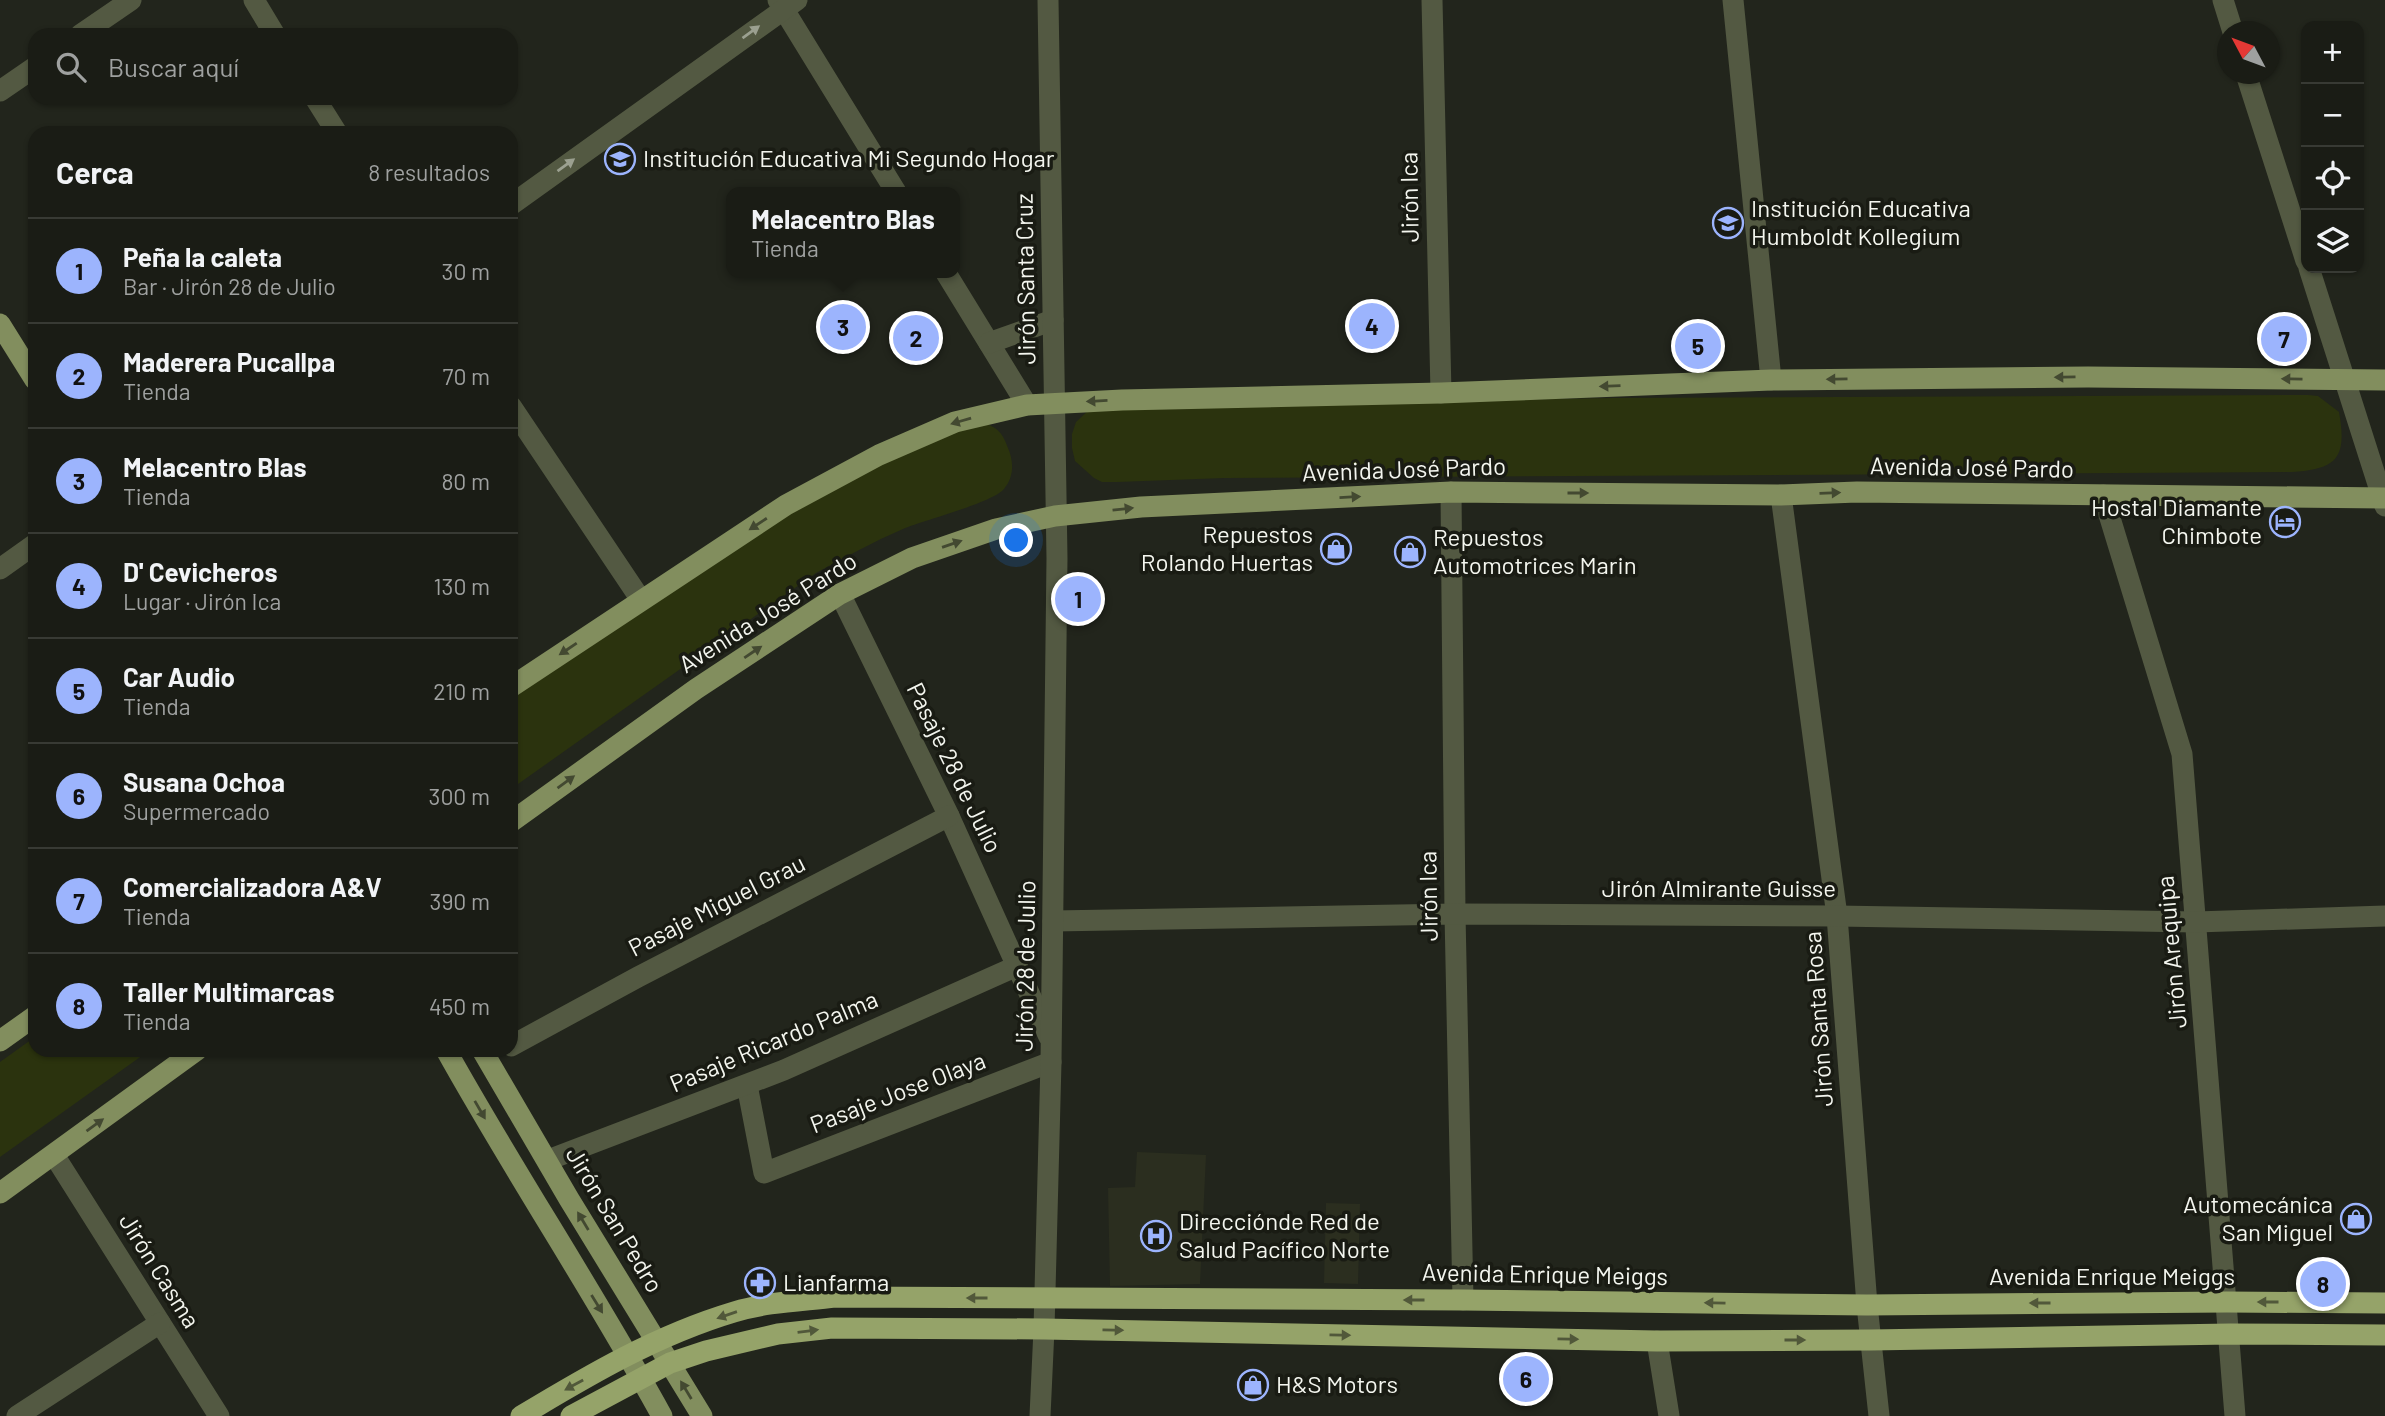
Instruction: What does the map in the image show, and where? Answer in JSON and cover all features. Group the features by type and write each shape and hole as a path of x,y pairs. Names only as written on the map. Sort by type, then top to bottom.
{"highway":[{"name":"Avenida Enrique Meiggs","path":"521,1416 656,1340 736,1311 824,1298 1463,1300 1867,1305 2385,1303"},
{"path":"571,1416 670,1363 746,1340 832,1328 1044,1329 1657,1341 2230,1334 2385,1335"}],"main road":[{"path":"0,324 28,369"},
{"path":"518,682 786,505 879,455 955,422 1027,405 1771,380 2088,377 2385,380"},
{"name":"Avenida José Pardo","path":"518,817 696,690 840,594 912,558 996,528 1055,516 1142,507 1451,492 1781,495 1857,492 2384,501"},
{"path":"0,1041 28,1021"},
{"path":"0,1193 187,1057"},
{"path":"450,1057 662,1416"},
{"name":"Jirón San Pedro","path":"493,1057 548,1160 702,1416"}],"street":[{"path":"90,28 131,0"},
{"path":"254,0 271,28"},
{"name":"Jirón Santa Cruz","path":"1048,0 1055,516"},
{"name":"Jirón Ica","path":"1432,0 1441,393"},
{"path":"1733,0 1771,380"},
{"path":"2223,0 2230,21"},
{"path":"518,200 786,3 893,187"},
{"path":"0,91 28,72"},
{"path":"2249,84 2301,245"},
{"path":"319,105 333,126"},
{"path":"2310,273 2384,501"},
{"path":"949,278 1027,405"},
{"path":"989,342 1053,320"},
{"path":"518,432 641,600"},
{"name":"Jirón Ica","path":"1451,492 1455,914 1463,1300"},
{"name":"Jirón Santa Rosa","path":"1781,495 1837,916 1867,1305 1879,1416"},
{"name":"Jirón Arequipa","path":"2103,495 2182,754 2235,1416"},
{"name":"Jirón 28 de Julio","path":"1040,1416 1051,1052 1058,558 1055,516"},
{"path":"0,569 28,549"},
{"name":"Pasaje 28 de Julio","path":"840,594 949,816 1017,966 1051,1052"},
{"name":"Pasaje Miguel Grau","path":"518,1042 949,816"},
{"name":"Jirón Almirante Guisse","path":"1053,921 1455,914 1837,916 2196,922 2385,916"},
{"name":"Pasaje Ricardo Palma","path":"548,1160 747,1085 1017,966"},
{"name":"Pasaje Jose Olaya","path":"747,1085 764,1173 1051,1052"},
{"name":"Jirón Casma","path":"54,1155 219,1416"},
{"path":"17,1416 160,1323"},
{"path":"1657,1341 1668,1416"}],"shaded area":[{"name":"Direcciónde Red de Salud Pacífico Norte","path":"1137,1152 1206,1155 1200,1284 1110,1286 1108,1188 1135,1187"},
{"path":"1326,1203 1360,1204 1358,1284 1324,1283"}],"green space":[{"path":"2318,396 2339,412 2342,440 2340,450 2329,464 2292,472 1224,478 1102,482 1075,461 1072,448 1072,434 1076,422 1092,407 1614,398"},
{"path":"983,423 996,429 1006,443 1011,459 1010,480 1004,489 986,500 903,529 816,573 518,784 518,692 799,504 941,435"},
{"path":"28,1042 28,1057 140,1057 0,1157 0,1062"}],"place":[{"name":"Institución Educativa Mi Segundo Hogar","path":"620,159"},
{"name":"Institución Educativa Humboldt Kollegium","path":"1728,223"},
{"name":"D' Cevicheros","path":"1372,326"},
{"name":"Melacentro Blas","path":"843,327"},
{"name":"Maderera Pucallpa","path":"916,338"},
{"name":"Comercializadora A&V","path":"2284,339"},
{"name":"Car Audio","path":"1698,346"},
{"name":"Hostal Diamante Chimbote","path":"2285,522"},
{"name":"Repuestos Rolando Huertas","path":"1336,549"},
{"name":"Repuestos Automotrices Marin","path":"1410,552"},
{"name":"Peña la caleta","path":"1078,599"},
{"name":"Automecánica San Miguel","path":"2356,1219"},
{"name":"Direcciónde Red de Salud Pacífico Norte","path":"1156,1236"},
{"name":"Lianfarma","path":"760,1283"},
{"name":"Taller Multimarcas","path":"2323,1284"},
{"name":"Susana Ochoa","path":"1526,1379"},
{"name":"H&S Motors","path":"1253,1385"}]}
